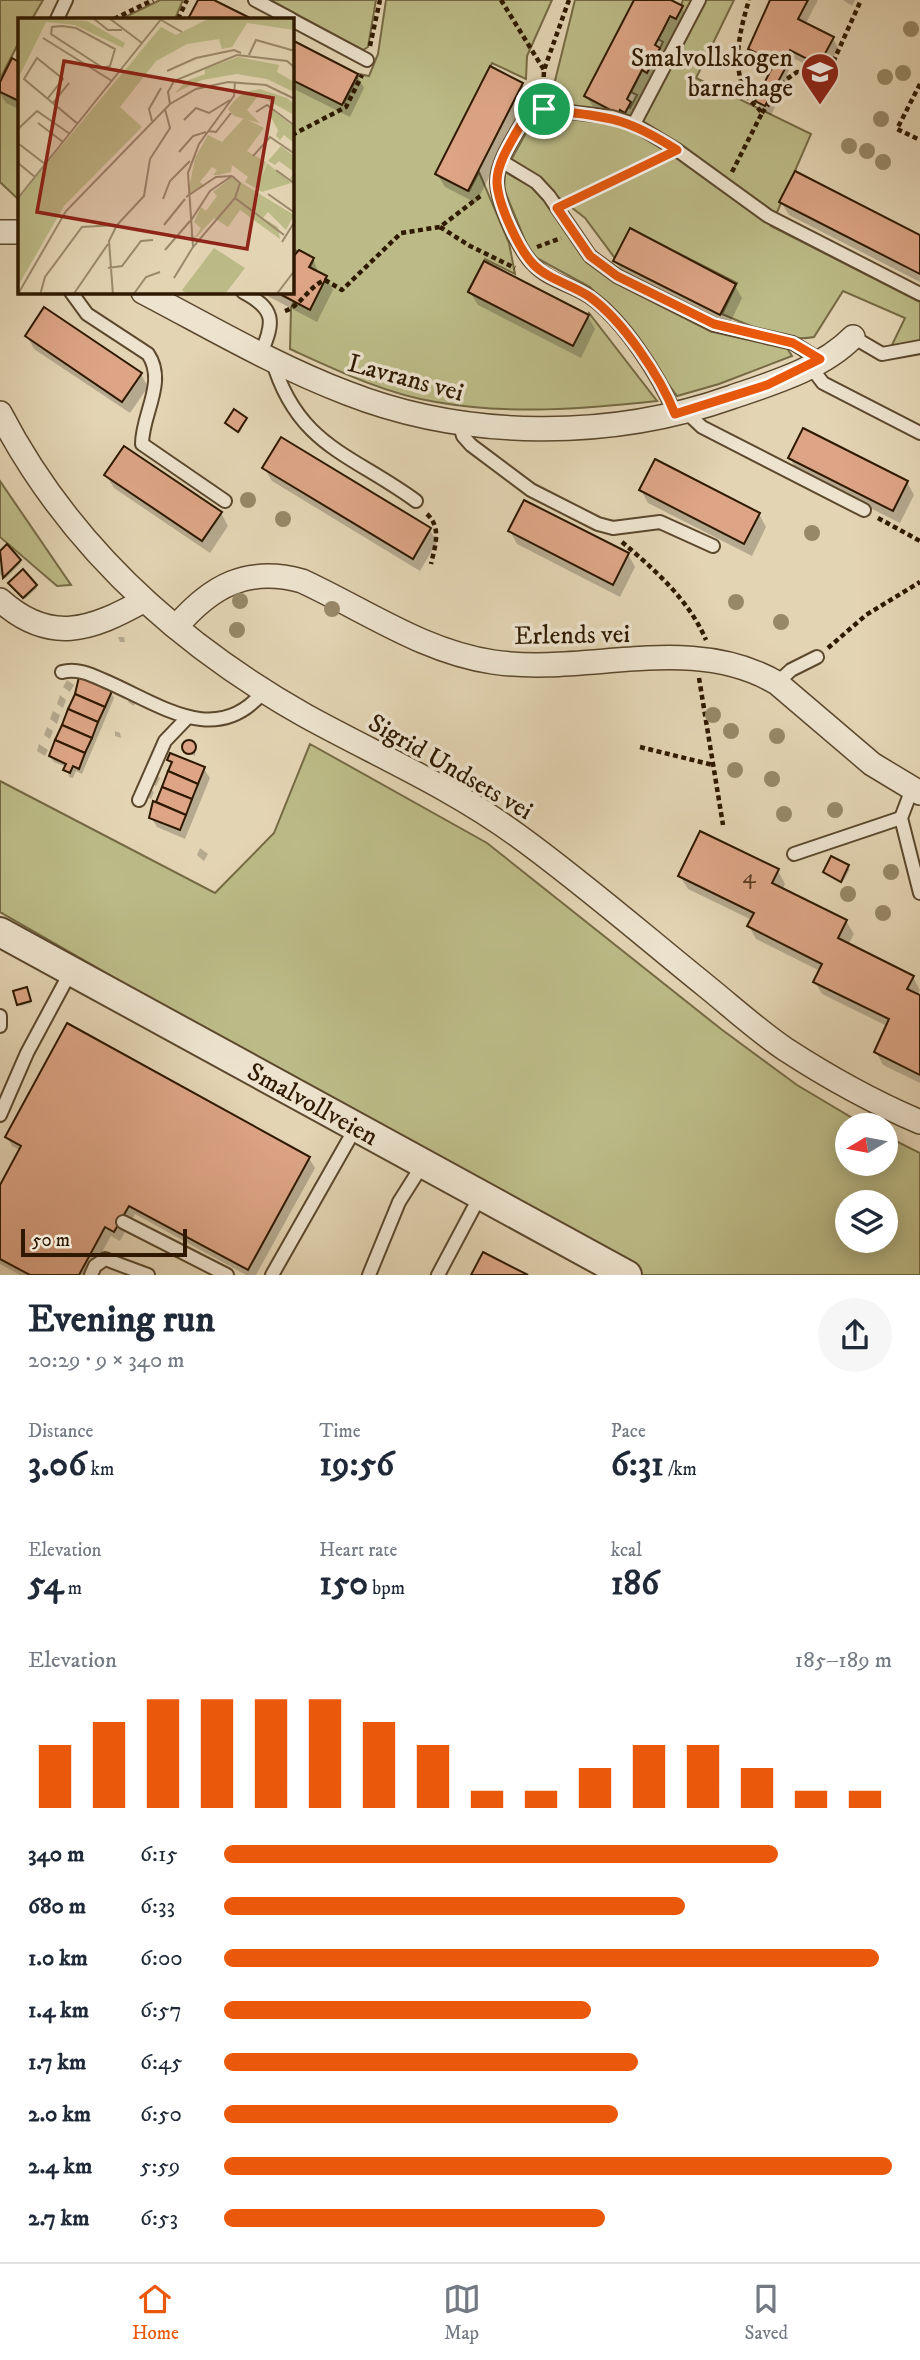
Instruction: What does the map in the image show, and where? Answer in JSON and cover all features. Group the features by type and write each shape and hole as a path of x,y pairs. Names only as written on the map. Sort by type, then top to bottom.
{"street":[{"path":"0,232 18,232"},
{"name":"Lavrans vei","path":"147,294 267,356 365,400 459,422 532,428 588,427 680,412 767,385 838,353 853,337"},
{"name":"Sigrid Undsets vei","path":"0,413 31,467 67,519 143,601 203,652 264,691 465,800 534,847 782,1047 885,1107 920,1122"},
{"name":"Erlends vei","path":"176,627 213,590 250,578 284,576 302,581 440,649 491,662 543,667 704,651 777,683 872,764 916,791"},
{"path":"0,600 37,624 73,629 102,623 143,601"},
{"name":"Smalvollveien","path":"0,932 627,1275"}],"lane":[{"path":"57,18 66,0"},
{"path":"255,0 288,18"},
{"path":"634,124 699,0"},
{"path":"294,21 367,60"},
{"path":"864,510 702,427 680,412 604,309 589,296 542,272 525,254 512,229 497,182 503,162 527,114 544,109 612,117 634,124 677,150 768,216 920,294"},
{"path":"503,162 536,182 590,256 617,276 714,324 793,343 815,363 823,383 920,433"},
{"path":"73,294 88,314 148,354 153,362 156,382 142,444 225,501"},
{"path":"246,294 263,304 270,314 267,356 286,394 312,433 416,500"},
{"path":"853,337 882,354 920,347"},
{"path":"459,422 463,436 471,445 531,490 606,527 660,522 713,546"},
{"path":"777,683 791,670 817,657"},
{"path":"62,672 71,670 92,675 187,718 204,721 241,713 264,691"},
{"path":"139,800 165,741 187,718"},
{"path":"794,854 901,818 916,791"},
{"path":"901,818 920,893"},
{"path":"0,1115 27,1052 71,971"},
{"path":"0,1016 0,1026"},
{"path":"272,1275 356,1127"},
{"path":"369,1275 399,1202 423,1164"},
{"path":"438,1275 480,1196"},
{"path":"123,1222 227,1275"},
{"path":"91,1275 95,1266 105,1259 148,1275"}],"path":[{"path":"116,18 153,0"},
{"path":"178,18 187,0"},
{"path":"294,134 346,107 367,60 380,0"},
{"path":"501,0 544,70"},
{"path":"544,109 544,70 569,0"},
{"path":"750,0 740,31 740,68 743,89 762,113"},
{"path":"725,185 762,113 787,79 797,72 826,78 861,0"},
{"path":"920,84 898,129 920,140"},
{"path":"557,208 677,150"},
{"path":"270,314 289,310 325,280 342,290 401,233 440,227 497,182"},
{"path":"440,227 449,235 514,269 525,254 548,242 576,234"},
{"path":"416,500 415,504 436,525 431,564"},
{"path":"864,510 920,541"},
{"path":"606,527 667,583 693,613 704,651 698,689 723,825"},
{"path":"817,657 866,615 920,582"},
{"path":"640,747 713,765"}],"shaded area":[{"path":"0,0 43,0 33,18 18,18 18,44 0,79"},
{"path":"160,0 183,0 175,18 123,18"},
{"path":"270,0 376,0 368,47 363,50"},
{"path":"386,0 552,0 527,56 526,79 492,63 436,174 469,191 479,172 509,243 515,274 485,259 468,291 572,345 589,313 657,401 519,410 463,406 417,398 380,387 290,349 291,308 313,261 294,249 294,78 344,103 359,74 369,76 378,54"},
{"path":"575,0 635,0 591,88 630,108 637,95 631,92 645,64 651,66 663,42 658,39 672,12 678,14 683,0 734,0 696,78 811,134 771,226 920,302 920,341 891,347 905,318 843,291 814,337 779,335 722,314 737,283 633,230 617,261 585,218 511,160 531,124 540,122 548,109"},
{"path":"0,91 18,100 18,199 0,182"},
{"path":"505,172 542,193 616,280 787,348 792,356 719,384 677,396 620,318 590,287 531,255 504,189"},
{"path":"0,481 71,585 57,586 0,537"},
{"path":"310,744 487,843 721,1029 797,1085 844,1113 835,1113 835,1176 898,1176 898,1142 920,1153 920,1275 632,1275 0,912 0,781 215,893 274,833"}],"building":[{"path":"198,0 214,0 250,18 189,18"},
{"path":"634,0 671,0 683,6 676,19 670,16 655,45 660,48 647,73 642,70 627,99 631,102 625,113 620,110 618,114 584,96"},
{"path":"770,0 808,0 798,19 834,37 819,65 790,50 782,66 786,67 765,106 755,101 775,62 748,49"},
{"path":"294,41 358,74 342,105 294,81"},
{"path":"12,58 18,61 18,101 0,92 0,82"},
{"path":"490,66 523,83 468,191 435,174"},
{"path":"795,171 920,235 920,274 779,202"},
{"path":"630,228 736,284 720,315 613,261"},
{"path":"299,250 314,258 309,267 327,276 310,310 280,294 294,294 294,256"},
{"path":"484,261 589,315 573,346 468,292"},
{"path":"44,307 142,373 122,402 25,336"},
{"path":"234,409 247,418 238,432 225,423"},
{"path":"803,428 908,481 893,511 788,458"},
{"path":"281,437 431,528 413,559 262,468"},
{"path":"124,446 222,512 202,541 104,475"},
{"path":"655,459 760,513 744,544 639,490"},
{"path":"524,500 629,553 613,585 508,531"},
{"path":"7,544 21,560 3,578 0,551"},
{"path":"23,569 37,585 23,598 8,583"},
{"path":"79,677 112,691 105,707 75,694"},
{"path":"75,694 105,707 98,722 68,709"},
{"path":"68,709 98,722 92,738 62,725"},
{"path":"62,725 92,738 85,753 55,740"},
{"path":"55,740 85,753 79,769 73,766 70,773 63,770 66,764 49,756"},
{"path":"189,740 194,742 194,752 189,754 184,752 182,747 184,742"},
{"path":"170,753 205,767 198,784 168,771 172,762 167,760"},
{"path":"168,771 198,784 192,799 162,787"},
{"path":"162,787 192,799 186,815 156,802"},
{"path":"153,801 186,815 180,830 149,818"},
{"path":"700,831 779,869 772,883 847,920 838,938 914,976 907,989 920,995 920,1075 874,1052 889,1019 813,982 822,964 747,926 754,913 678,876"},
{"path":"831,856 849,865 841,882 823,872"},
{"path":"27,987 31,1001 17,1005 13,991"},
{"path":"67,1023 310,1157 248,1270 129,1206 114,1232 105,1227 79,1275 30,1275 0,1259 0,1185 21,1146 5,1137"},
{"path":"483,1252 528,1275 471,1275"}],"place":[{"name":"Smalvollskogen barnehage","path":"820,106"}],"route":[{"path":"544,109 612,117 634,124 677,150 557,208 590,256 617,276 714,324 793,343 820,359 767,385 675,414 656,376 620,327 589,296 534,266 519,245 512,229 497,182 503,162 527,114 544,109"}]}
